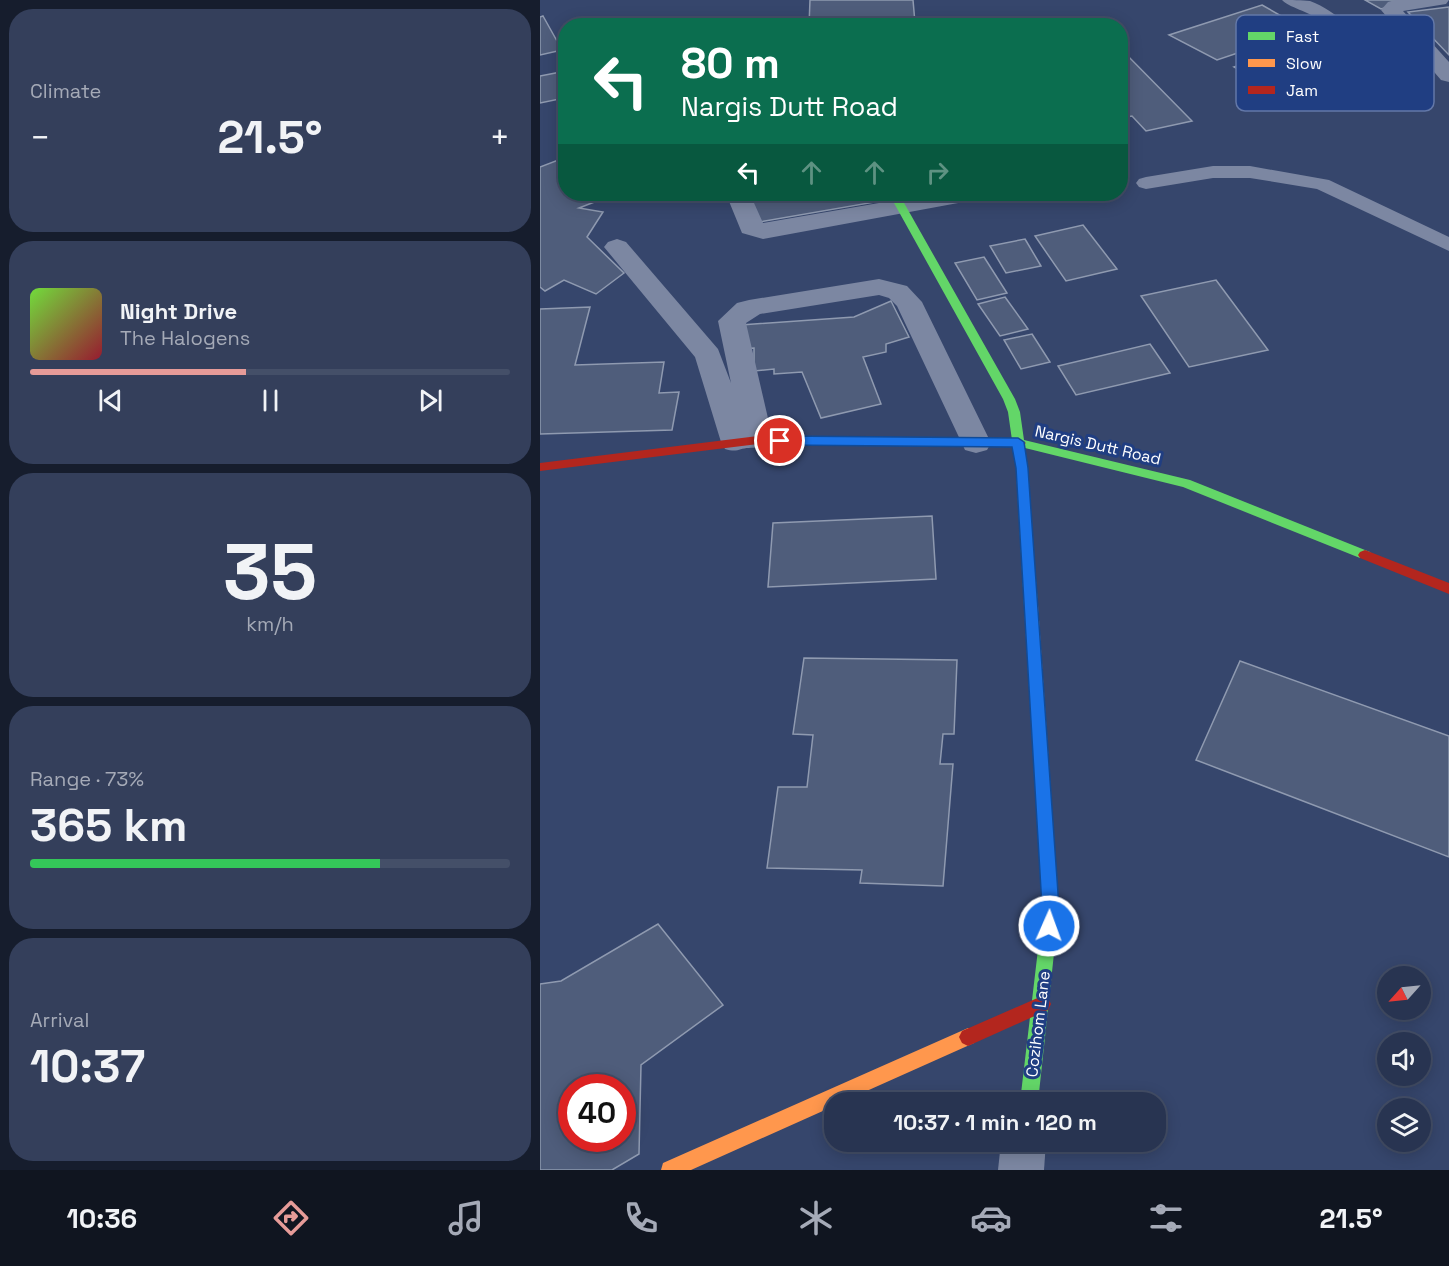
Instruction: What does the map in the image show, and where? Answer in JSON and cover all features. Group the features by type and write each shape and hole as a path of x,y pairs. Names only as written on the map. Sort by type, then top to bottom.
{"street":[{"path":"1395,15 1390,10 1395,6 1439,0"},
{"path":"1434,58 1449,75"},
{"path":"740,201 748,223 756,230 773,230 893,201"},
{"name":"Cozihom Lane","path":"898,201 1009,399 1014,412 1022,468 1051,907 1042,1004 1030,1092"},
{"path":"617,247 708,355 747,441"},
{"path":"747,441 732,321 747,309 758,306 879,288 898,292 909,302 976,443"},
{"name":"Nargis Dutt Road","path":"540,467 747,441 1018,442 1186,483 1449,588"},
{"path":"670,1170 1042,1004"},
{"path":"1021,1170 1023,1152"}],"lane":[{"path":"1290,0 1304,3 1325,15"},
{"path":"1146,183 1213,172 1250,172 1322,184 1449,245"}],"building":[{"path":"810,0 913,0 915,18 809,18"},
{"path":"1365,0 1413,0 1381,9"},
{"path":"1262,5 1280,15 1236,15 1236,54 1217,60 1169,35"},
{"path":"1449,7 1449,55 1434,39 1434,15 1411,15 1408,12"},
{"path":"543,16 558,43 558,51 540,55 540,17"},
{"path":"1128,56 1192,121 1146,131 1132,116 1128,117"},
{"path":"558,73 558,99 540,103 540,76"},
{"path":"558,160 558,201 597,201 579,208 603,212 587,237 624,273 596,294 564,280 545,291 540,287 540,167"},
{"path":"752,201 875,202 759,222"},
{"path":"1083,225 1117,269 1066,281 1035,236"},
{"path":"1025,239 1041,266 1006,273 990,246"},
{"path":"984,257 1007,293 977,300 955,263"},
{"path":"1216,280 1268,350 1189,367 1141,296"},
{"path":"1005,297 1028,329 1000,336 978,304"},
{"path":"891,301 909,337 886,344 886,352 863,357 881,404 821,418 802,372 774,374 774,369 754,371 754,348 740,349 741,325 854,317"},
{"path":"590,307 575,365 664,362 659,393 679,392 672,430 540,434 540,309"},
{"path":"1032,334 1050,362 1021,369 1004,340"},
{"path":"1150,344 1170,373 1076,395 1058,366"},
{"path":"932,516 936,579 768,587 773,523"},
{"path":"804,658 957,660 954,734 943,734 940,764 953,764 943,886 860,883 862,870 767,868 778,787 807,787 813,735 793,734"},
{"path":"1240,661 1449,736 1449,857 1196,760"},
{"path":"658,924 723,1005 641,1065 639,1154 612,1170 540,1170 540,984 561,981"}],"traffic: fast":[{"path":"898,201 1009,399 1014,412 1022,468 1031,605"},
{"path":"1020,443 1186,483 1365,555"},
{"path":"1030,1092 1051,907 1048,867"}],"traffic: slow":[{"path":"1031,605 1048,867"},
{"path":"670,1170 968,1037"}],"traffic: jam":[{"path":"540,467 758,440 1020,443"},
{"path":"1365,555 1449,589"},
{"path":"968,1037 1042,1004"}],"route":[{"path":"780,441 1018,442 1022,468 1051,907 1049,926"}]}
